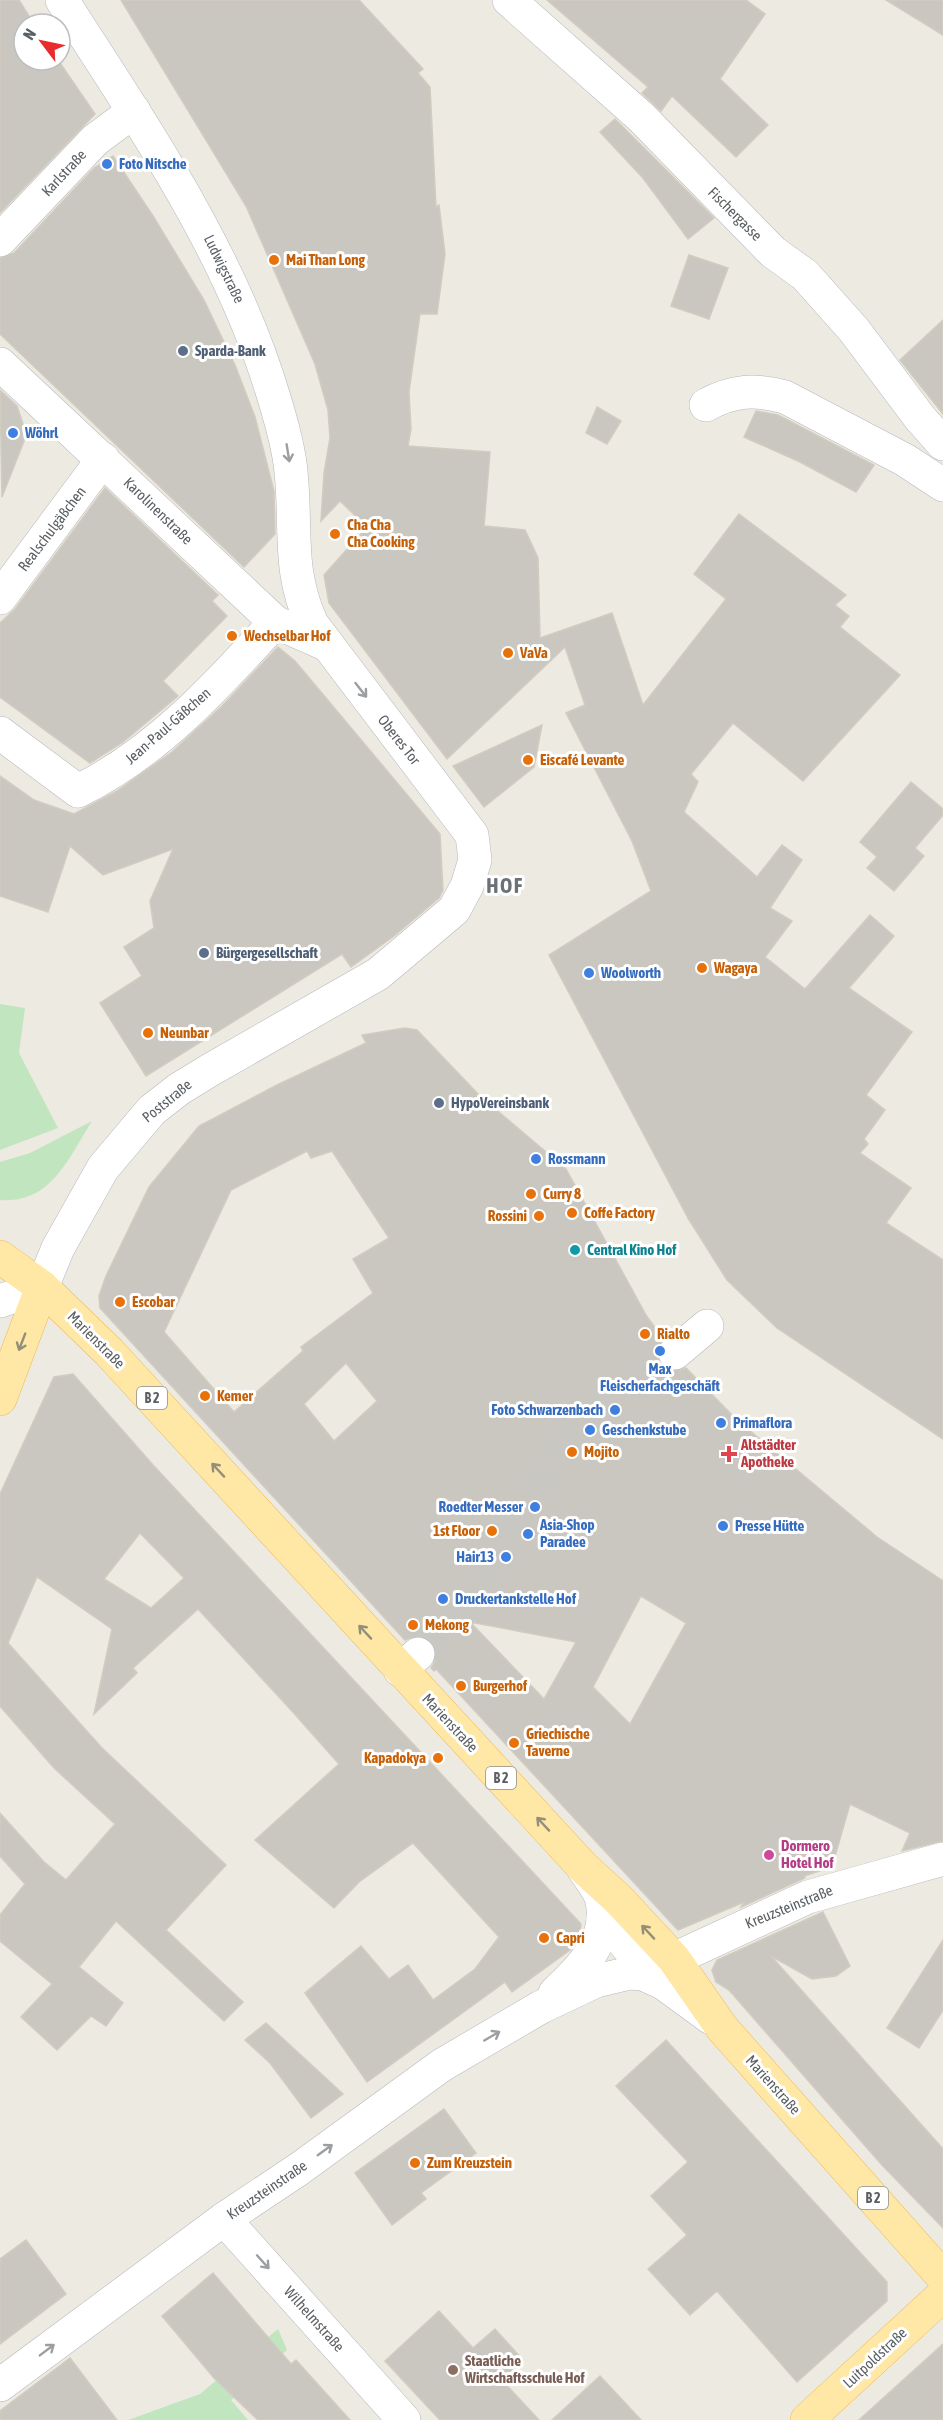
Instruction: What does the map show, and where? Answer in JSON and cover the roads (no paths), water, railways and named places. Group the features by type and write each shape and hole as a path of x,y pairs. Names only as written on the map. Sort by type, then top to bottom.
{"main road":[{"name":"B 2","path":"0,1257 42,1287"},
{"name":"Poststraße","path":"0,1398 42,1287"},
{"name":"Marienstraße","path":"42,1287 109,1352 409,1662 583,1867 618,1899 664,1969 722,2028 943,2277"},
{"name":"Luitpoldstraße","path":"807,2420 943,2295"}],"street":[{"name":"Ludwigstraße","path":"62,0 134,111 212,241 248,320 286,437 291,473 295,572"},
{"name":"Fischergasse","path":"509,0 641,117 773,252 805,275 854,330 920,418 943,444"},
{"name":"Karlstraße","path":"0,240 95,140 134,111"},
{"name":"Karolinenstraße","path":"0,364 275,622 325,644"},
{"path":"706,405 720,397 742,391 766,392 785,398 857,434 943,485"},
{"name":"Realschulgäßchen","path":"0,598 103,459"},
{"name":"Oberes Tor","path":"295,572 303,606 325,644 472,835 475,860 467,886 454,910"},
{"name":"Jean-Paul-Gäßchen","path":"0,733 78,791 109,776 195,708 275,622"},
{"name":"Poststraße","path":"42,1287 58,1248 103,1168 152,1110 202,1075 378,974 454,910"},
{"path":"0,1301 42,1287"},
{"path":"675,1353 707,1326"},
{"name":"Kreuzsteinstraße","path":"0,2385 224,2218 299,2169 442,2065 541,2007 617,1974 664,1969 808,1897 943,1859"},
{"name":"Kreuzsteinstraße","path":"541,2007 590,1956 601,1933 602,1899 583,1867"},
{"path":"603,1918 664,1969"},
{"name":"Wilhelmstraße","path":"224,2218 404,2420"}],"tunnel":[{"path":"418,1654 477,1597 489,1577 497,1544 577,1428 675,1353"}],"place":[{"name":"Foto Nitsche","path":"107,164"},
{"name":"Mai Than Long","path":"274,260"},
{"name":"Sparda-Bank","path":"183,351"},
{"name":"Wöhrl","path":"13,433"},
{"name":"Cha Cha Cha Cooking","path":"335,534"},
{"name":"Wechselbar Hof","path":"232,636"},
{"name":"VaVa","path":"508,653"},
{"name":"Eiscafé Levante","path":"528,760"},
{"name":"Bürgergesellschaft","path":"204,953"},
{"name":"Wagaya","path":"702,968"},
{"name":"Woolworth","path":"589,973"},
{"name":"Neunbar","path":"148,1033"},
{"name":"HypoVereinsbank","path":"439,1103"},
{"name":"Rossmann","path":"536,1159"},
{"name":"Curry 8","path":"531,1194"},
{"name":"Coffe Factory","path":"572,1213"},
{"name":"Rossini","path":"539,1216"},
{"name":"Central Kino Hof","path":"575,1250"},
{"name":"Escobar","path":"120,1302"},
{"name":"Rialto","path":"645,1334"},
{"name":"Max Fleischerfachgeschäft","path":"660,1351"},
{"name":"Kemer","path":"205,1396"},
{"name":"Foto Schwarzenbach","path":"615,1410"},
{"name":"Primaflora","path":"721,1423"},
{"name":"Geschenkstube","path":"590,1430"},
{"name":"Mojito","path":"572,1452"},
{"name":"Altstädter Apotheke","path":"729,1454"},
{"name":"Roedter Messer","path":"535,1507"},
{"name":"Presse Hütte","path":"723,1526"},
{"name":"1st Floor","path":"492,1531"},
{"name":"Asia-Shop Paradee","path":"528,1534"},
{"name":"Hair13","path":"506,1557"},
{"name":"Druckertankstelle Hof","path":"443,1599"},
{"name":"Mekong","path":"413,1625"},
{"name":"Burgerhof","path":"461,1686"},
{"name":"Griechische Taverne","path":"514,1743"},
{"name":"Kapadokya","path":"438,1758"},
{"name":"Dormero Hotel Hof","path":"769,1855"},
{"name":"Capri","path":"544,1938"},
{"name":"Zum Kreuzstein","path":"415,2163"},
{"name":"Staatliche Wirtschaftsschule Hof","path":"453,2370"}],"district":[{"name":"HOF","path":"505,886"}]}
